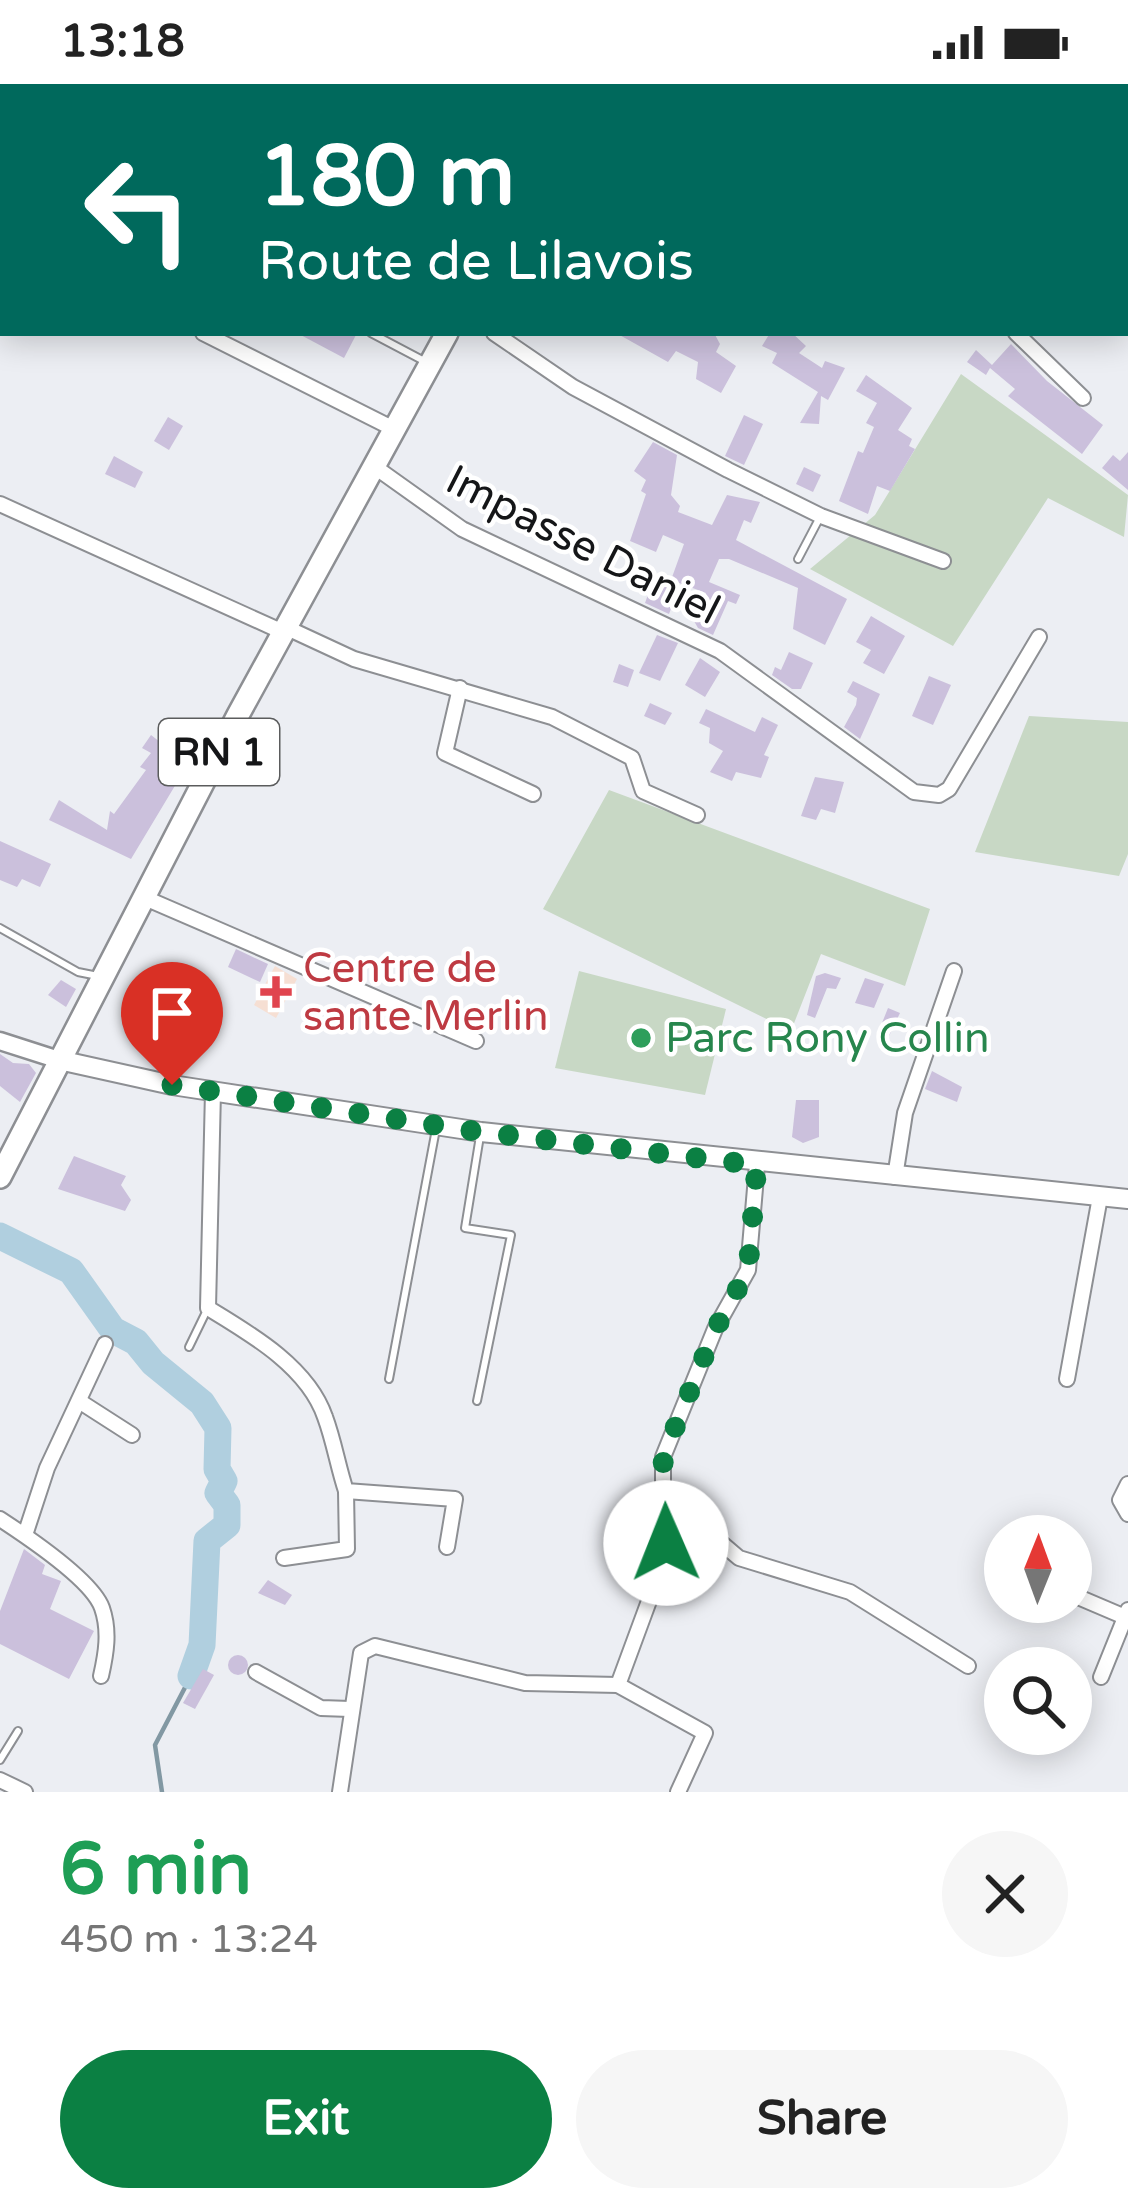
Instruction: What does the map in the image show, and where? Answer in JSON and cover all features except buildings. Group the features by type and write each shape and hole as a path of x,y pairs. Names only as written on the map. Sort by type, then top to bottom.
{"main road":[{"name":"RN 1","path":"0,1177 284,630 445,336"},
{"path":"59,1060 213,1090 481,1132 757,1165 1128,1199"}],"street":[{"path":"209,336 394,429"},
{"path":"498,336 573,387 820,516 943,561"},
{"path":"1019,336 1083,398"},
{"name":"Impasse Daniel","path":"375,467 462,529 720,651 914,792 939,795 949,789 1039,637"},
{"path":"0,503 354,659 552,717 632,758 643,791 697,815"},
{"path":"460,688 447,756 533,794"},
{"path":"145,898 476,1041"},
{"path":"895,1177 913,1084 954,971"},
{"path":"0,1042 59,1060"},
{"path":"213,1090 208,1308 253,1335 301,1378 324,1412 346,1491 347,1549 284,1558"},
{"path":"618,1685 663,1563 663,1457 715,1330 748,1270 757,1165"},
{"path":"1067,1378 1100,1197"},
{"path":"25,1535 47,1468 105,1344"},
{"path":"79,1401 132,1435"},
{"path":"1128,1484 1120,1500 1128,1514"},
{"path":"346,1491 454,1499 447,1547"},
{"path":"665,1495 739,1558 850,1592 968,1666"},
{"path":"0,1519 25,1535 102,1604 108,1642 101,1676"},
{"path":"1092,1601 1127,1613 1101,1677"},
{"path":"340,1792 361,1653 375,1646 525,1683 618,1685 705,1733 678,1792"},
{"path":"256,1672 321,1708 350,1709"},
{"path":"0,1780 25,1792"}],"lane":[{"path":"377,336 429,364"},
{"path":"799,559 820,516"},
{"path":"0,928 78,972 104,978"},
{"path":"389,1379 436,1126"},
{"path":"477,1401 511,1235 465,1228 481,1132"},
{"path":"190,1347 208,1308"},
{"path":"0,1760 18,1731"}],"shaded area":[{"name":"Centre de sante Merlin","path":"275,966 297,979 276,1018 254,1005"}],"green space":[{"path":"961,374 1128,495 1124,537 1048,498 953,646 810,569 875,515"},
{"path":"1029,716 1128,722 1128,854 1119,876 975,852"},
{"path":"609,790 930,909 905,986 821,954 791,1031 543,909"},
{"name":"Parc Rony Collin","path":"579,971 726,1009 705,1095 555,1068"}],"waterway":[{"path":"0,1236 71,1271 113,1330 136,1342 153,1363 202,1403 218,1428 217,1469 224,1481 218,1493 227,1505 227,1525 207,1541 202,1645 191,1676"},
{"path":"162,1792 155,1745 191,1676"}],"place":[{"name":"Centre de sante Merlin","path":"276,992"},
{"name":"Parc Rony Collin","path":"641,1038"}],"route":[{"path":"172,1085 481,1132 757,1165 748,1270 715,1330 663,1457 666,1543"}]}
